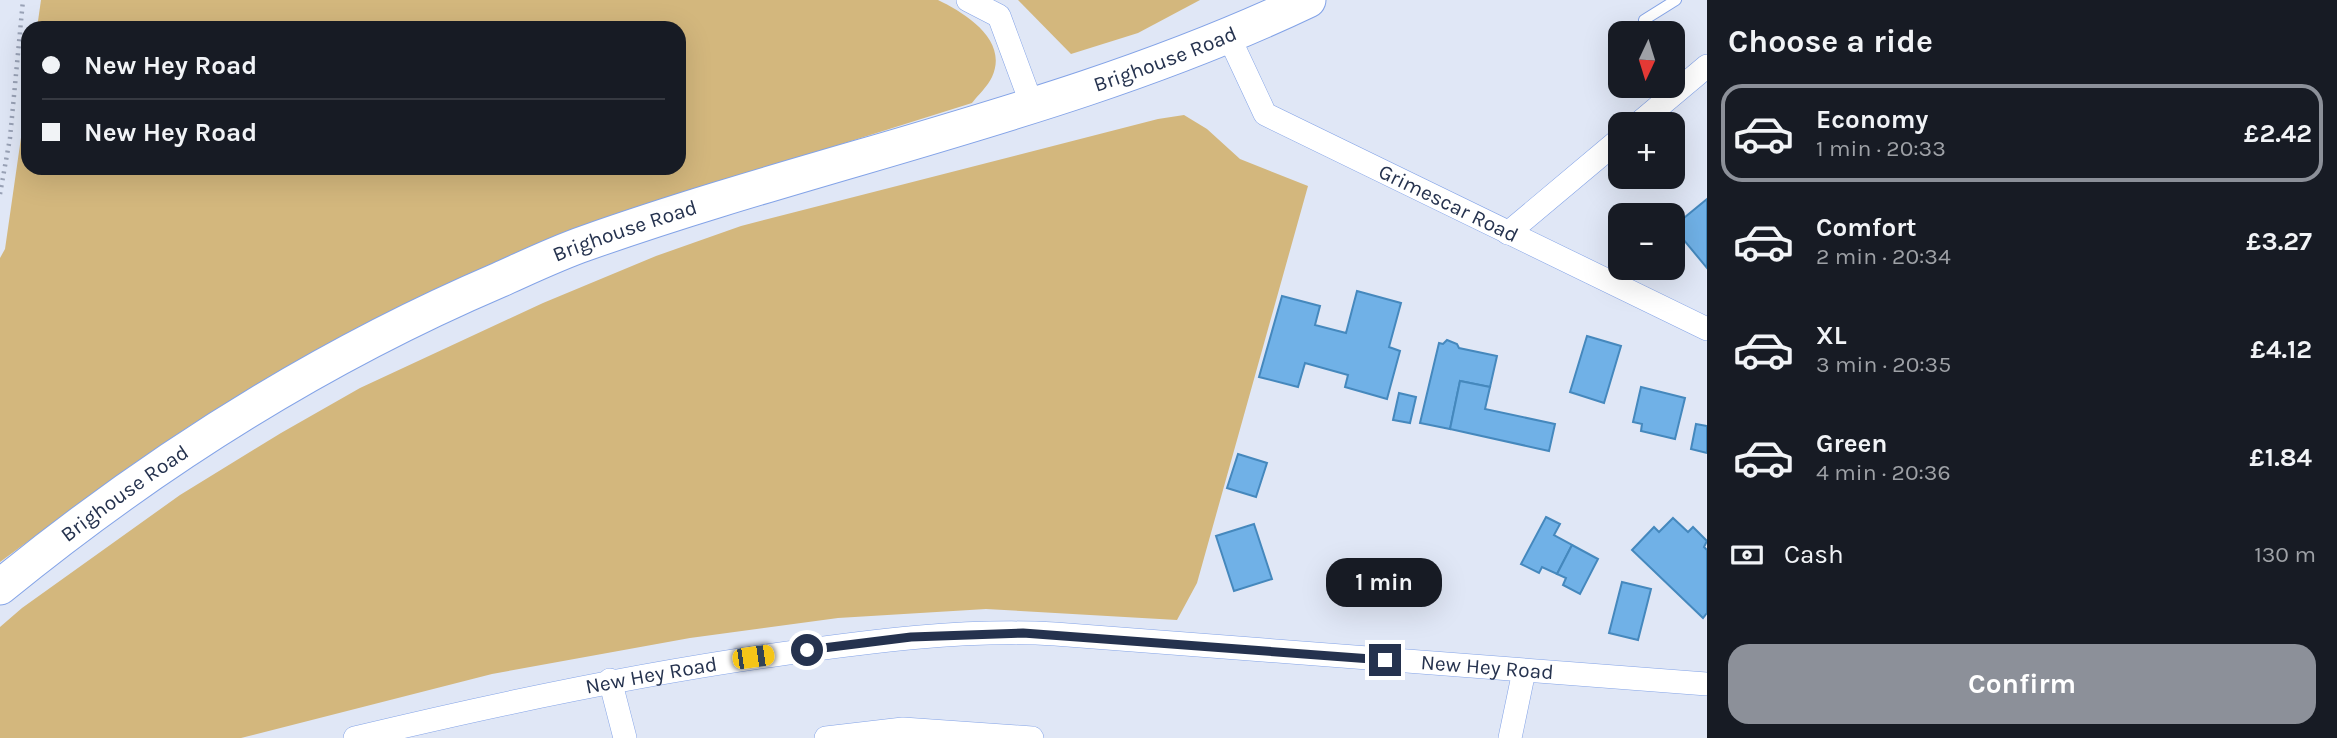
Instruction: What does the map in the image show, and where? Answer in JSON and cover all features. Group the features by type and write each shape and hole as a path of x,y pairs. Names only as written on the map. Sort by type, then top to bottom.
{"main road":[{"name":"Brighouse Road","path":"0,587 113,500 205,437 361,346 455,299 584,243 1033,108 1229,37 1308,0"}],"street":[{"path":"968,0 999,16 1033,108"},
{"name":"Grimescar Road","path":"1229,37 1265,114 1707,329"},
{"path":"1652,112 1707,66"},
{"path":"1508,233 1608,149"},
{"name":"New Hey Road","path":"355,738 610,680 911,637 1023,633 1707,684"},
{"path":"1510,738 1524,671"},
{"path":"610,680 625,738"},
{"path":"826,738 903,729 1032,738"}],"lane":[{"path":"1644,20 1676,0"}],"path":[{"path":"21,21 23,0"},
{"path":"0,194 10,138 21,21"}],"shaded area":[{"path":"41,0 938,0 960,12 982,30 995,51 996,64 992,77 972,103 667,199 343,337 191,425 0,562 0,258 5,249 21,138 21,175 686,175 686,21 38,21"},
{"path":"1018,0 1200,0 1138,33 1071,54"},
{"path":"1184,115 1207,129 1240,159 1308,186 1197,583 1177,620 986,609 838,618 690,638 492,674 241,738 0,738 0,627 22,608 180,495 360,388 543,303 656,256 741,226 1158,119"}],"building":[{"path":"1707,199 1707,268 1685,241 1685,217"},
{"path":"1357,291 1401,303 1389,347 1400,351 1387,399 1345,387 1348,375 1305,363 1298,387 1259,377 1282,296 1320,306 1315,325 1346,333"},
{"path":"1587,336 1621,346 1604,403 1570,392"},
{"path":"1447,340 1457,344 1459,348 1497,356 1490,387 1460,381 1450,429 1420,423 1439,343 1443,344"},
{"path":"1460,381 1490,387 1485,409 1555,424 1549,451 1450,429"},
{"path":"1641,387 1685,398 1675,439 1641,431 1642,424 1633,422"},
{"path":"1399,393 1416,397 1410,423 1393,420"},
{"path":"1696,424 1707,426 1707,453 1691,449"},
{"path":"1238,454 1267,463 1256,497 1227,488"},
{"path":"1546,517 1560,524 1554,535 1572,545 1557,574 1542,567 1539,573 1521,564"},
{"path":"1673,518 1688,532 1693,527 1707,541 1704,547 1707,550 1707,613 1703,618 1632,550 1654,527 1659,532"},
{"path":"1254,524 1272,579 1234,591 1216,536"},
{"path":"1572,545 1598,559 1580,594 1563,585 1566,578 1557,574"},
{"path":"1622,582 1651,589 1638,640 1609,633"}],"route":[{"path":"807,650 911,637 1023,633 1385,660"}]}
